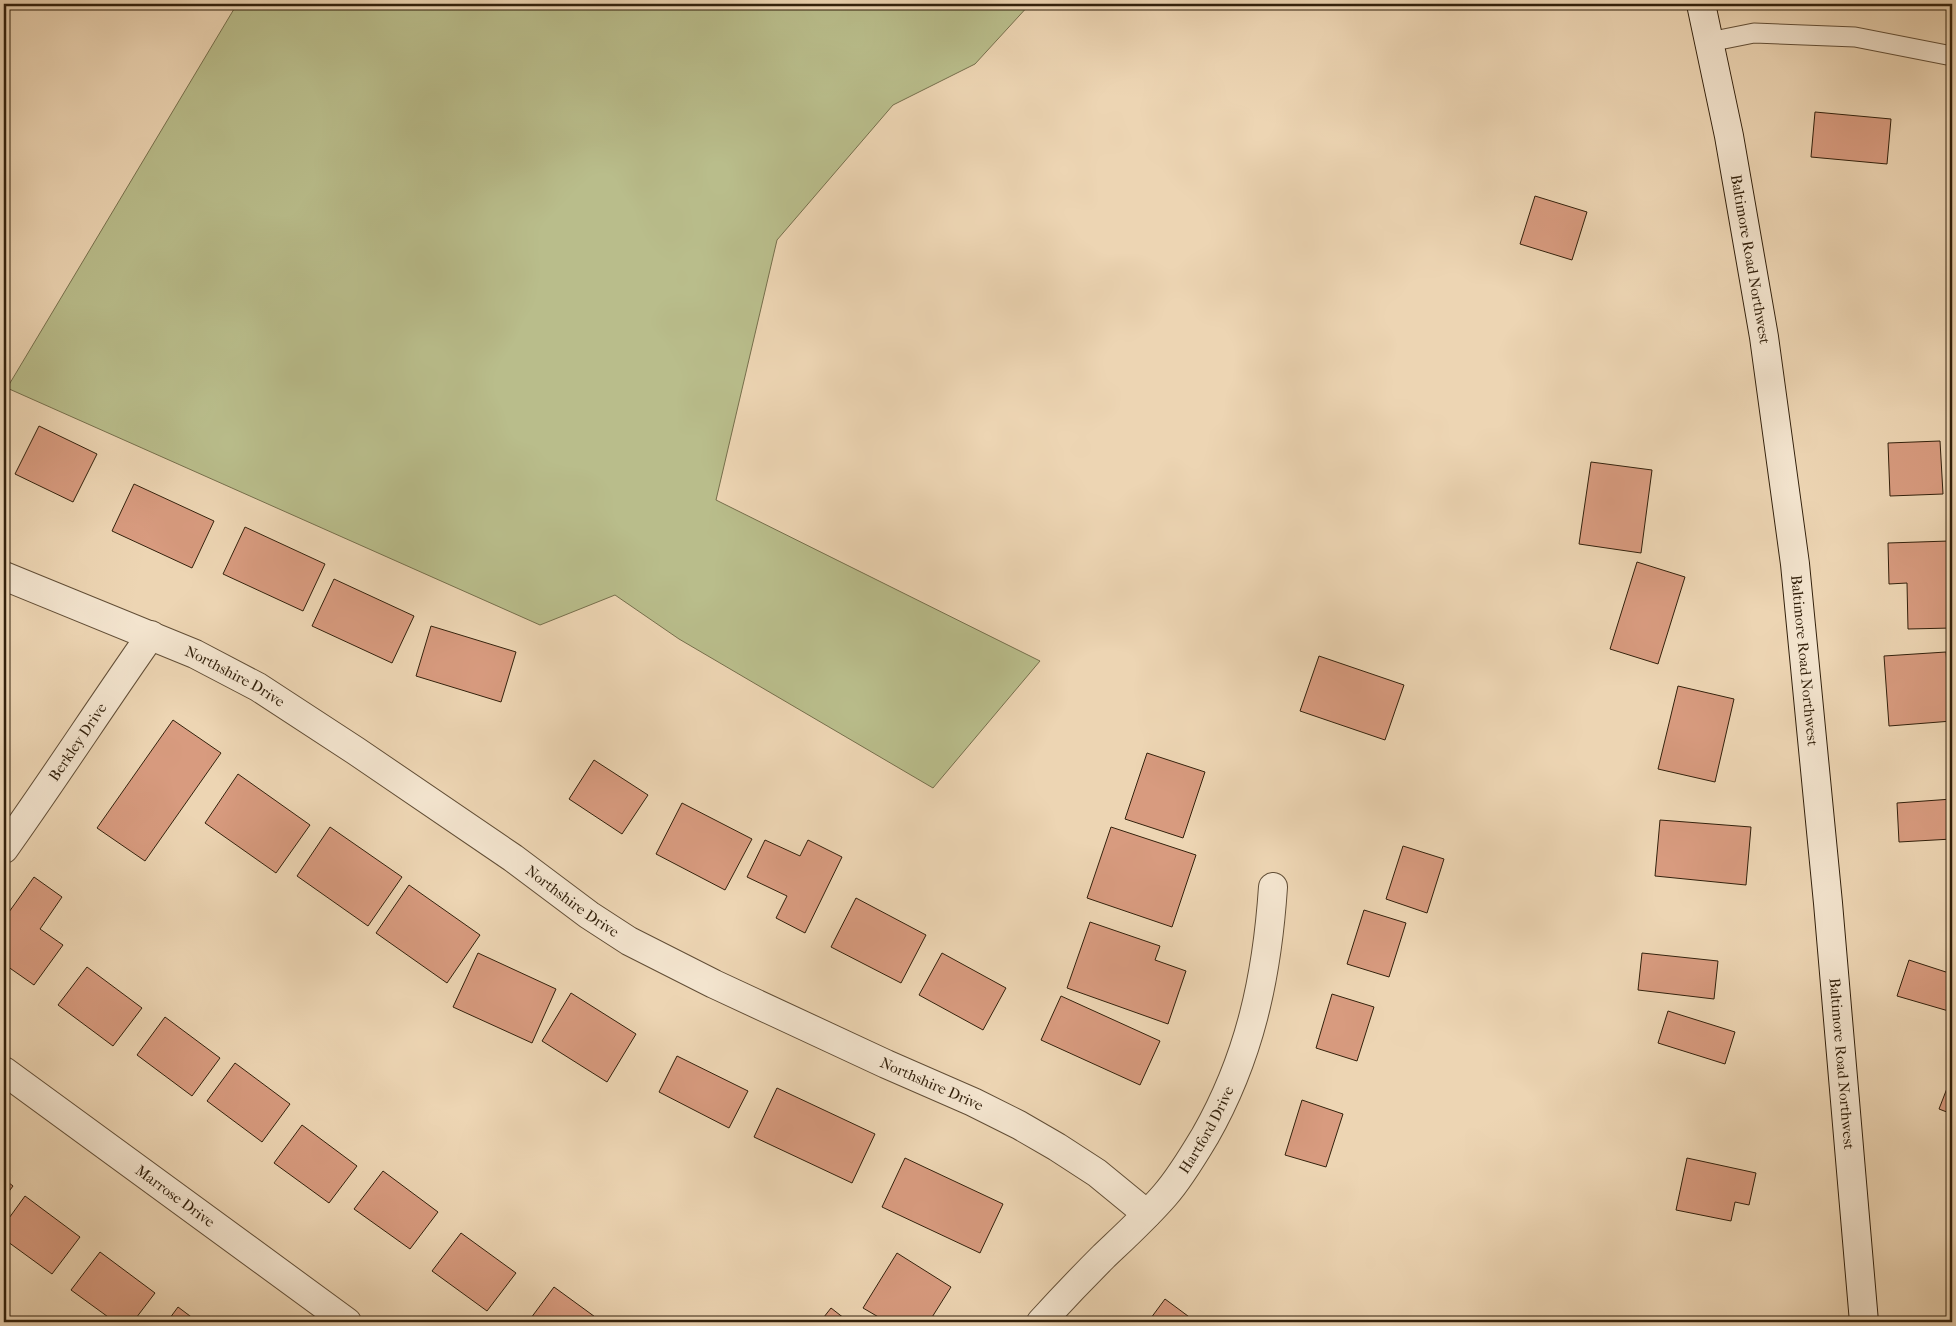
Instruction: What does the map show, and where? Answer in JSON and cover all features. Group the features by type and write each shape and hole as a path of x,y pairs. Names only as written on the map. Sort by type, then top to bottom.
{"street":[{"name":"Baltimore Road Northwest","path":"1701,4 1729,136 1770,373 1795,564 1828,896 1864,1322"},
{"name":"Northshire Drive","path":"4,576 152,635 258,687 513,858 629,941 714,984 973,1102 1019,1125 1097,1173 1147,1214"},
{"name":"Berkley Drive","path":"4,849 38,802 94,716 152,635"},
{"name":"Hartford Drive","path":"1040,1322 1166,1194 1193,1157 1216,1116 1236,1074 1251,1029 1270,935 1273,887"},
{"name":"Marrose Drive","path":"4,1071 347,1322"}],"lane":[{"path":"1709,42 1754,33 1855,37 1952,56"}],"green space":[{"path":"237,4 1030,4 975,64 893,105 777,240 716,500 1040,661 933,788 679,639 615,595 540,625 7,388"}],"building":[{"path":"1815,112 1891,119 1887,164 1811,157"},
{"path":"1535,196 1587,212 1572,260 1520,244"},
{"path":"39,426 97,454 73,502 15,474"},
{"path":"1940,441 1943,494 1890,496 1888,443"},
{"path":"1591,462 1652,470 1641,553 1579,544"},
{"path":"134,484 214,521 192,568 112,531"},
{"path":"245,527 325,564 303,611 223,574"},
{"path":"1949,541 1952,628 1908,629 1907,583 1889,584 1888,543"},
{"path":"1637,562 1685,577 1658,664 1610,649"},
{"path":"334,579 414,616 392,663 312,626"},
{"path":"431,626 516,652 501,702 416,676"},
{"path":"1946,652 1952,721 1889,726 1884,656"},
{"path":"1319,656 1404,685 1385,740 1300,711"},
{"path":"1678,686 1734,699 1715,782 1658,769"},
{"path":"173,720 221,753 145,861 97,828"},
{"path":"1147,753 1205,772 1183,838 1125,819"},
{"path":"594,760 648,795 622,834 569,799"},
{"path":"238,774 310,825 276,873 205,823"},
{"path":"1952,799 1952,839 1899,842 1897,803"},
{"path":"682,803 752,839 725,890 656,854"},
{"path":"1660,820 1751,827 1746,885 1655,876"},
{"path":"330,827 402,877 368,926 297,876"},
{"path":"1111,827 1196,855 1172,927 1087,898"},
{"path":"765,840 800,856 808,840 842,857 805,933 776,918 787,896 747,877"},
{"path":"1403,846 1444,859 1427,913 1386,899"},
{"path":"34,877 62,897 40,929 63,945 34,985 4,964 4,919"},
{"path":"409,885 480,935 447,983 376,933"},
{"path":"856,898 926,935 901,983 831,947"},
{"path":"1364,910 1406,923 1389,977 1347,964"},
{"path":"1090,922 1160,946 1155,960 1186,971 1168,1024 1067,988"},
{"path":"478,953 556,989 532,1043 453,1007"},
{"path":"942,953 1006,988 983,1030 919,995"},
{"path":"1642,953 1718,961 1714,999 1638,990"},
{"path":"1909,960 1952,974 1952,1012 1897,996"},
{"path":"87,967 142,1008 113,1046 58,1005"},
{"path":"571,993 636,1034 607,1082 542,1041"},
{"path":"1332,994 1374,1007 1357,1061 1316,1048"},
{"path":"1061,996 1160,1041 1140,1085 1041,1040"},
{"path":"1668,1011 1735,1032 1725,1064 1658,1043"},
{"path":"165,1017 220,1058 192,1096 137,1055"},
{"path":"677,1056 748,1091 729,1128 659,1092"},
{"path":"235,1063 290,1104 262,1142 207,1101"},
{"path":"1952,1079 1952,1114 1939,1109"},
{"path":"777,1088 875,1134 852,1183 754,1137"},
{"path":"1302,1100 1343,1114 1326,1167 1285,1155"},
{"path":"302,1125 357,1166 329,1203 274,1163"},
{"path":"905,1158 1003,1204 980,1253 882,1207"},
{"path":"1687,1158 1756,1173 1749,1205 1735,1202 1731,1221 1676,1210"},
{"path":"383,1171 438,1212 410,1249 354,1209"},
{"path":"4,1179 13,1186 4,1198"},
{"path":"25,1196 80,1237 52,1274 4,1239 4,1225"},
{"path":"461,1233 516,1273 487,1311 432,1271"},
{"path":"100,1252 155,1293 133,1322 115,1322 71,1290"},
{"path":"897,1253 951,1287 929,1322 887,1322 863,1308"},
{"path":"554,1287 602,1322 528,1322"},
{"path":"1165,1299 1196,1322 1148,1322"},
{"path":"178,1307 198,1322 167,1322"},
{"path":"831,1308 849,1322 820,1322"}]}
